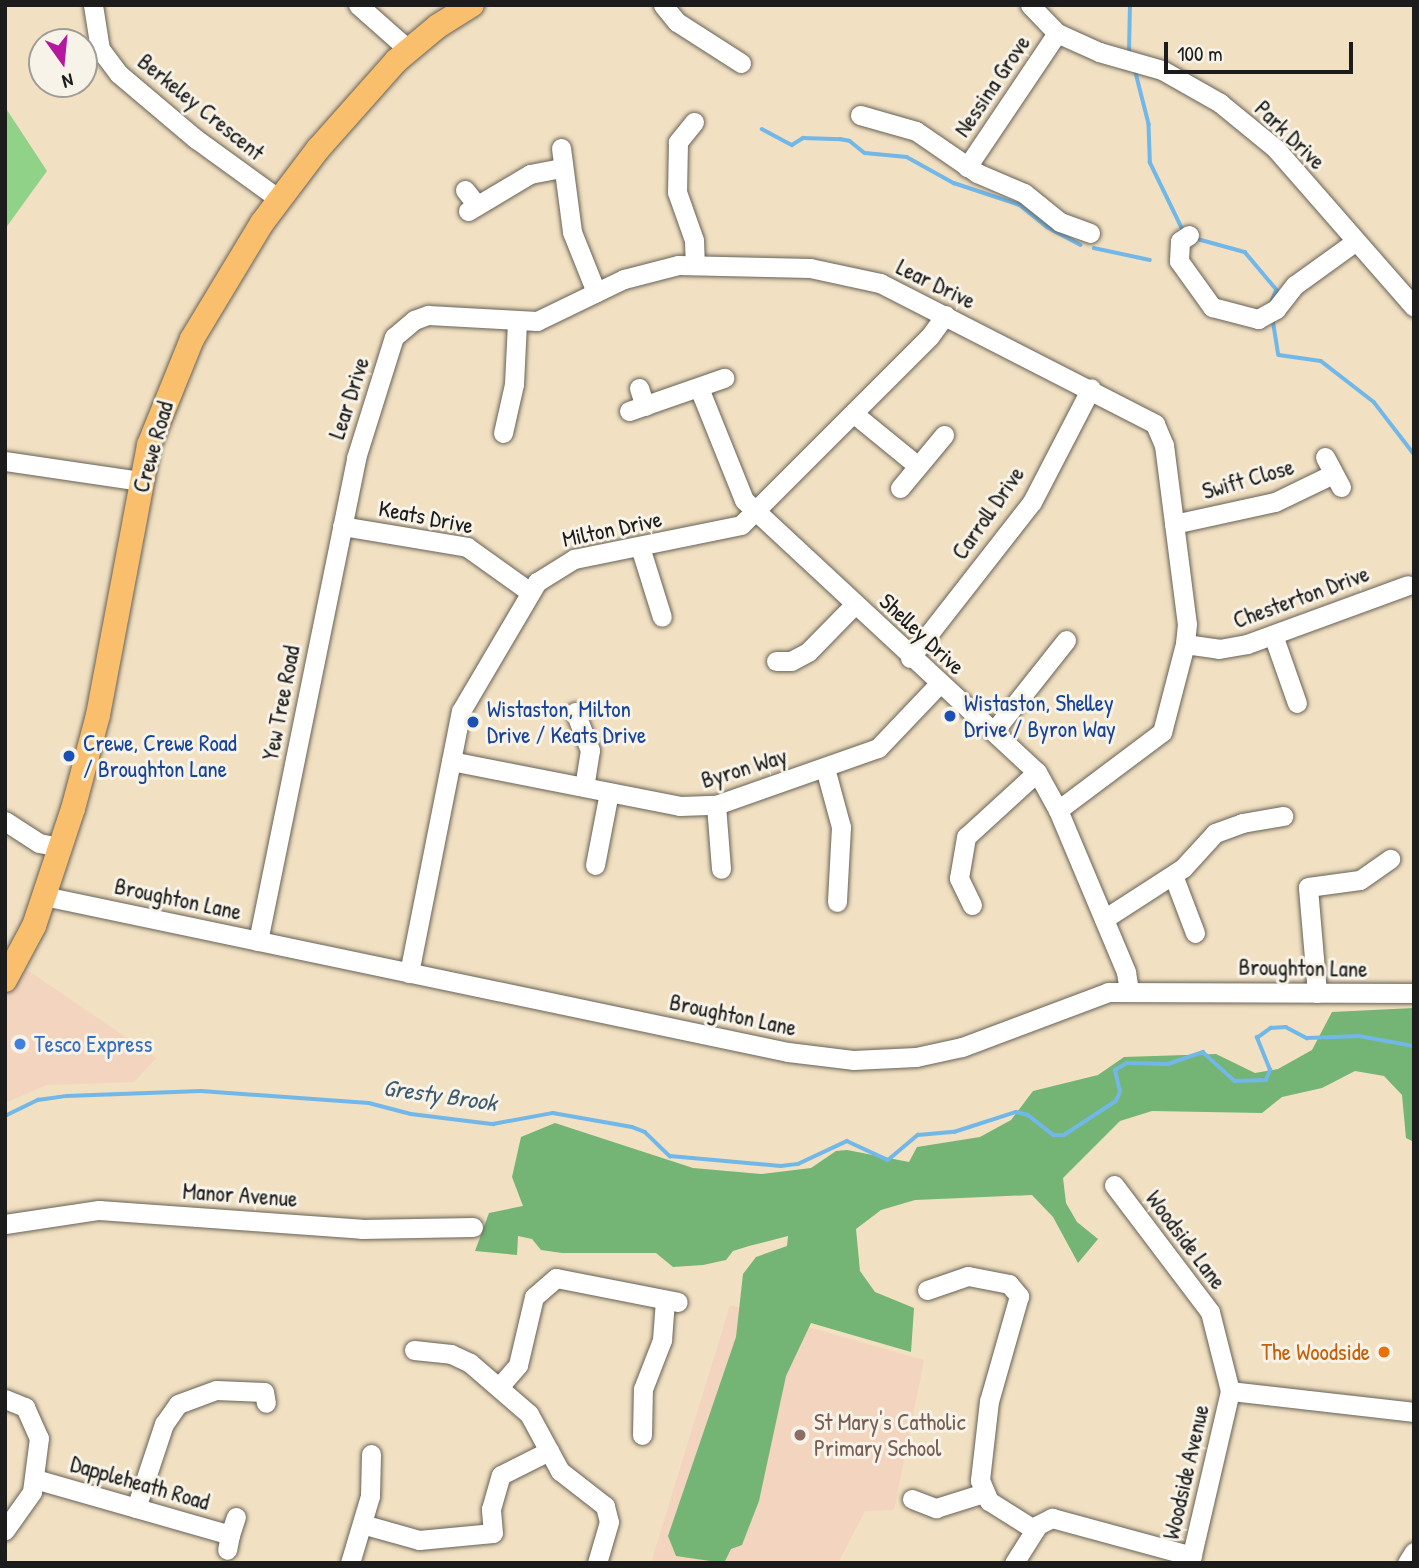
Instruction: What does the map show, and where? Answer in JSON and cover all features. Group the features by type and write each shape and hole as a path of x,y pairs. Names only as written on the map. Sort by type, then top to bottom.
{"main road":[{"name":"Crewe Road","path":"5,980 44,896 60,848 98,716 141,481 158,419 192,339 279,199 346,116 409,50 472,5"}],"street":[{"name":"Berkeley Crescent","path":"93,5 100,49 119,74 196,139 279,199"},
{"path":"358,5 409,50"},
{"path":"663,5 677,22 741,63"},
{"path":"1031,5 1057,33"},
{"name":"Park Drive","path":"1057,33 1119,59 1184,80 1220,103 1275,148 1414,307"},
{"name":"Nessina Grove","path":"967,167 1057,33"},
{"name":"Nessina Grove","path":"860,116 916,131 967,167 1024,193 1060,222 1090,233"},
{"path":"687,124 678,142 677,192 694,240 695,264"},
{"path":"470,202 561,158 572,232 596,292"},
{"path":"1189,235 1180,242 1179,261 1212,307 1271,313 1295,285 1356,241"},
{"name":"Lear Drive","path":"352,475 398,332 428,315 517,323 545,319 596,292 651,271 695,264 810,268 853,275 893,289 1147,416 1158,429 1187,624 1185,644 1162,732 1058,810"},
{"name":"Milton Drive","path":"409,974 465,700 530,592 550,570 567,561 728,531 755,512 945,316"},
{"path":"503,433 505,396 517,323"},
{"path":"638,402 699,388 724,378"},
{"name":"Shelley Drive","path":"699,388 732,478 755,512 910,658 1037,772 1058,810 1104,919 1129,990"},
{"name":"Carroll Drive","path":"910,658 1031,502 1091,388"},
{"path":"853,413 918,466"},
{"path":"900,488 944,435"},
{"path":"5,460 141,481"},
{"name":"Swift Close","path":"1174,524 1275,502 1333,472"},
{"name":"Yew Tree Road","path":"258,941 352,475"},
{"name":"Keats Drive","path":"342,526 467,547 530,592"},
{"path":"640,547 662,617"},
{"name":"Chesterton Drive","path":"1185,644 1219,649 1273,635 1399,594"},
{"path":"776,661 791,661 808,652 854,605"},
{"path":"1273,635 1297,704"},
{"path":"994,731 1066,640"},
{"name":"Byron Way","path":"451,761 680,806 716,805 825,768 886,743 939,684"},
{"path":"575,720 590,750 584,787"},
{"path":"825,768 841,827 836,902"},
{"path":"965,902 959,867 967,837 1037,772"},
{"path":"595,865 609,792"},
{"path":"716,805 721,869"},
{"path":"1104,919 1173,875 1215,833 1261,825 1283,816"},
{"path":"5,821 39,843 60,848"},
{"path":"1317,993 1308,887 1360,880 1390,859"},
{"path":"1173,875 1187,922"},
{"name":"Broughton Lane","path":"44,896 788,1052 863,1060 916,1057 962,1046 1091,996 1129,990 1414,993"},
{"name":"Woodside Lane","path":"1114,1185 1210,1312 1230,1391"},
{"name":"Manor Avenue","path":"5,1223 99,1210 361,1229 473,1227"},
{"path":"927,1290 968,1276 1009,1284 1019,1296 984,1423 980,1480 984,1493 997,1508 1035,1530"},
{"path":"499,1387 518,1365 530,1306 550,1281 568,1278 672,1301 662,1340 643,1389 642,1434"},
{"path":"414,1350 459,1357 499,1387 535,1422 560,1471 597,1496 607,1511 608,1528 597,1563"},
{"path":"136,1508 164,1424 178,1404 206,1391 265,1392"},
{"path":"1230,1391 1414,1412"},
{"name":"Woodside Avenue","path":"1191,1559 1230,1391"},
{"path":"5,1399 25,1407 36,1424 39,1438 35,1479 26,1503 5,1530"},
{"path":"362,1524 419,1540 500,1535 490,1516 501,1475 549,1451"},
{"path":"350,1563 372,1487 371,1454"},
{"name":"Dappleheath Road","path":"35,1479 231,1534"},
{"path":"912,1499 936,1508 984,1493"},
{"path":"1014,1563 1035,1530 1047,1520 1060,1519 1191,1559"},
{"path":"1407,1563 1414,1552"}],"shaded area":[{"path":"26,969 156,1058 134,1082 47,1085 5,1103 5,999"},
{"name":"St Mary's Catholic Primary School","path":"730,1305 924,1360 894,1510 865,1511 838,1563 651,1563"}],"green space":[{"path":"5,107 47,171 5,229"},
{"path":"1414,1008 1414,1142 1406,1138 1402,1095 1384,1076 1355,1071 1322,1088 1282,1097 1262,1113 1152,1111 1120,1121 1063,1178 1066,1203 1077,1222 1098,1239 1078,1263 1053,1217 1032,1195 915,1200 881,1210 856,1229 860,1271 875,1292 914,1308 911,1352 811,1323 786,1376 759,1501 742,1545 731,1549 724,1563 676,1556 668,1536 736,1337 743,1274 756,1257 787,1246 788,1236 733,1251 726,1260 673,1267 656,1253 562,1253 541,1250 532,1239 518,1236 517,1255 475,1251 489,1213 523,1206 512,1177 521,1137 555,1123 693,1168 761,1174 811,1168 836,1151 847,1150 909,1162 917,1147 980,1137 1011,1120 1033,1091 1098,1075 1124,1057 1216,1054 1255,1073 1278,1069 1312,1050 1332,1012"}],"waterway":[{"path":"1129,52 1130,5"},
{"path":"1135,69 1149,124 1150,162 1183,230"},
{"path":"762,129 792,145 803,138 840,139 850,141 865,153 907,157 954,183 1020,205 1047,227 1081,245"},
{"path":"1194,238 1245,252 1277,290 1273,299"},
{"path":"1094,248 1150,260"},
{"path":"1273,319 1279,355 1321,361 1374,402 1414,454"},
{"name":"Gresty Brook","path":"5,1116 38,1100 67,1096 201,1091 369,1103 411,1114 493,1124 553,1113 632,1127 645,1132 670,1156 781,1166 798,1164 847,1141 888,1160 918,1135 954,1132 1016,1112 1028,1115 1054,1135 1064,1135 1116,1101 1120,1092 1115,1070 1127,1063 1168,1064 1203,1052 1235,1081 1266,1080 1270,1070 1257,1038 1271,1028 1286,1027 1307,1038 1359,1036 1414,1046"}],"place":[{"name":"Wistaston, Shelley Drive / Byron Way","path":"950,716"},
{"name":"Wistaston, Milton Drive / Keats Drive","path":"473,722"},
{"name":"Crewe, Crewe Road / Broughton Lane","path":"69,756"},
{"name":"Tesco Express","path":"20,1044"},
{"name":"The Woodside","path":"1384,1352"},
{"name":"St Mary's Catholic Primary School","path":"800,1435"}]}
